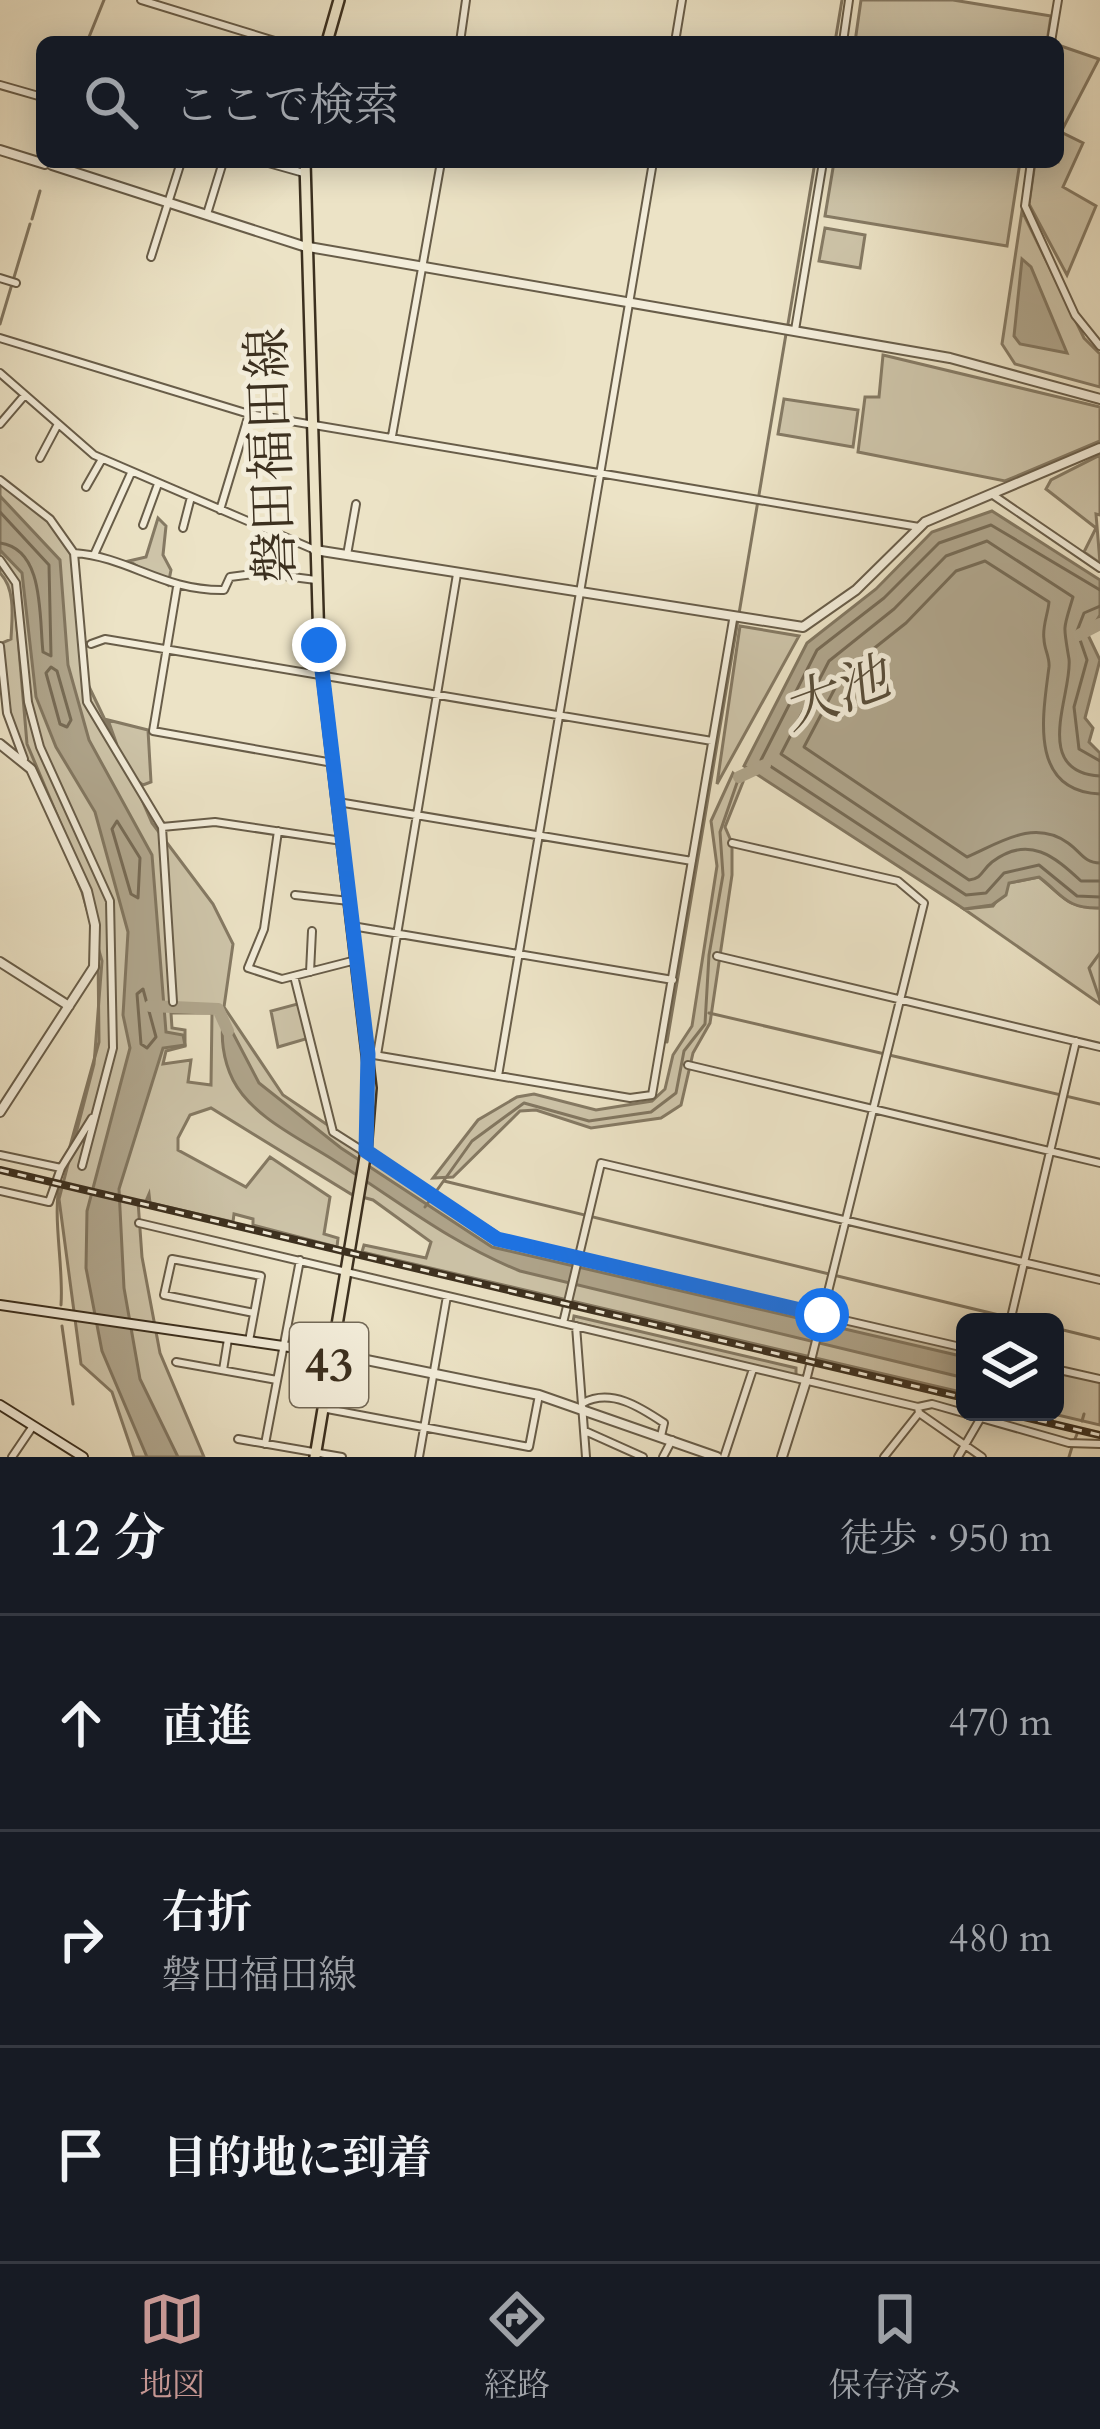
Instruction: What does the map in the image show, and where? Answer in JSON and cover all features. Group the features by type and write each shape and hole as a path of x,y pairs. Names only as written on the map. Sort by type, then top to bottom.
{"main road":[{"path":"329,36 339,0"},
{"name":"磐田福田線","path":"304,168 303,246 322,675 372,1054 366,1153 315,1455"}],"street":[{"path":"141,0 258,36"},
{"path":"461,36 466,0"},
{"path":"675,36 682,0"},
{"path":"844,36 849,0"},
{"path":"1052,36 1058,0"},
{"path":"0,85 36,95"},
{"path":"0,150 36,160"},
{"path":"59,168 303,246 950,358 1100,399"},
{"path":"151,257 179,168"},
{"path":"206,218 221,168"},
{"path":"392,438 440,168"},
{"path":"497,1076 652,168"},
{"path":"794,331 822,168"},
{"path":"1030,168 1024,206 1075,315 1100,346"},
{"path":"0,278 13,282"},
{"path":"0,338 249,414 919,526"},
{"path":"1,376 102,458 315,550 733,620 802,627 856,590 919,526 1100,448"},
{"path":"0,424 24,396"},
{"path":"220,510 249,414"},
{"path":"40,458 58,424"},
{"path":"86,488 102,458"},
{"path":"94,556 131,473"},
{"path":"0,480 50,519 74,554 87,702 162,827 173,1002"},
{"path":"143,525 158,484"},
{"path":"993,495 1100,568"},
{"path":"183,528 191,497"},
{"path":"346,555 356,504"},
{"path":"74,554 94,556 177,587 224,590 230,577 261,573 316,580"},
{"path":"0,560 16,583 28,703 40,747 110,901 113,1048 82,1166"},
{"path":"458,574 398,935 372,1054 497,1076 647,1098 655,1088 733,620"},
{"path":"177,587 153,730 333,763"},
{"path":"91,644 105,639 712,741"},
{"path":"0,646 7,713 79,872 95,925 94,967 0,1112"},
{"path":"1,747 24,759"},
{"path":"338,802 692,861"},
{"path":"162,827 215,822 342,842"},
{"path":"278,830 264,929 248,968 294,976 356,960"},
{"path":"733,843 898,881 924,903 806,1381 782,1457"},
{"path":"295,895 349,901"},
{"path":"352,926 673,980"},
{"path":"310,972 313,931"},
{"path":"717,956 1100,1047"},
{"path":"0,962 69,1006"},
{"path":"294,976 333,1132 494,1238 956,1346"},
{"path":"1012,1313 1076,1041"},
{"path":"688,1066 1100,1163"},
{"path":"0,1191 49,1202 61,1168 97,1110"},
{"path":"0,1155 61,1168"},
{"path":"562,1323 601,1163 1100,1280"},
{"path":"139,1223 918,1410 982,1457"},
{"path":"249,1341 261,1276 172,1259 164,1295 254,1313"},
{"path":"266,1444 301,1260"},
{"path":"419,1457 447,1296"},
{"path":"0,1305 434,1370 583,1406 721,1457 753,1369"},
{"path":"576,1326 586,1457"},
{"path":"223,1370 228,1339"},
{"path":"176,1361 277,1380"},
{"path":"1064,1371 1100,1379"},
{"path":"526,1457 539,1395"},
{"path":"583,1406 596,1396 635,1404 664,1423 661,1436"},
{"path":"884,1457 918,1410 932,1404 956,1412"},
{"path":"0,1405 83,1457"},
{"path":"322,1408 529,1447"},
{"path":"958,1457 981,1421 1070,1443 1100,1444"},
{"path":"12,1457 33,1426"},
{"path":"585,1431 637,1456"},
{"path":"238,1439 342,1457"},
{"path":"663,1457 672,1440"}],"shaded area":[{"path":"861,0 953,0 1051,16 1048,36 856,36"},
{"path":"1064,47 1099,59 1064,126"},
{"path":"1064,134 1083,143 1063,187 1096,206 1067,275 1029,204 1034,168 1064,168"},
{"path":"833,168 1019,168 1007,246 825,216"},
{"path":"1022,211 1084,338 1100,354 1100,387 1015,364 1002,344"},
{"path":"825,228 865,235 860,268 819,261"},
{"path":"883,355 1100,407 1100,441 1005,481 858,452 865,397 879,397"},
{"path":"784,399 858,410 853,447 778,434"},
{"path":"1100,455 1100,515 1096,514 1100,563 1084,552 1096,528 1046,489 1051,480"},
{"path":"0,480 38,507 74,553 82,672 117,745 108,720 148,730 151,782 143,785 132,777 152,823 213,904 233,944 224,1007 283,1095 497,1239 956,1346 956,1391 362,1252 364,1245 426,1258 431,1242 373,1200 351,1194 211,1108 190,1115 178,1138 178,1150 246,1187 270,1157 330,1197 324,1234 338,1238 337,1247 253,1225 253,1219 234,1214 233,1222 150,1203 149,1194 146,1201 138,1201 142,1257 160,1353 204,1457 134,1457 112,1392 81,1364 59,1199 94,1064 102,961 82,892 12,725 0,644 11,639 12,604 0,573","holes":["171,1013 212,1013 211,1085 188,1082 191,1060 163,1064 166,1051 185,1046 185,1030 172,1028"]},
{"path":"158,518 166,526 163,555 171,570 168,585 129,561 146,557"},
{"path":"740,626 799,636 717,784"},
{"path":"733,773 743,782 725,827 732,843 732,875 710,1023 693,1053 681,1105 661,1118 591,1128 536,1110 520,1111 453,1177 433,1178 478,1120 517,1097 534,1094 596,1110 652,1101 665,1089 673,1055 692,1026 717,866 711,821"},
{"path":"1039,877 1072,903 1100,908 1100,1004 964,909 993,906 1009,883"},
{"path":"301,1003 309,1038 278,1047 271,1011"},
{"path":"574,1316 796,1368 796,1377 573,1322"},
{"path":"1064,1371 1100,1379 1100,1425 1064,1416"}],"water":[{"path":"1022,259 1031,267 1067,353 1020,344 1014,336"},
{"path":"0,496 60,560 68,665 89,740 152,855 166,1032 183,1035 185,1045 163,1048 119,1189 124,1288 140,1379 178,1457 147,1457 102,1351 86,1268 87,1211 130,1048 123,1015 128,932 95,812 56,747 36,697 22,573 0,550"},
{"path":"992,511 1100,580 1100,615 1088,635 1100,660 1085,718 1093,728 1089,742 1100,753 1100,908 1072,903 1039,877 1009,883 1006,895 992,905 964,909 744,766 807,643 876,589 932,532"},
{"path":"224,1016 259,1083 341,1148 492,1247 956,1355 956,1376 520,1271 494,1260 424,1220 252,1105 233,1080 222,1040"}],"waterway":[{"path":"89,36 104,0"},
{"path":"836,36 842,0"},
{"path":"788,324 814,168"},
{"path":"32,219 40,191"},
{"path":"0,324 30,224"},
{"path":"667,1042 786,334"},
{"path":"16,615 27,744 71,848"},
{"name":"大池","path":"1079,635 1100,624"},
{"name":"大池","path":"739,777 765,765"},
{"path":"425,1207 472,1141 524,1103 589,1121 651,1112 676,1093 684,1051 705,1024 709,955 723,875 720,832 739,777"},
{"path":"1100,953 1089,968 1100,1000"},
{"path":"69,1150 99,1042 98,955"},
{"path":"150,1006 218,1009 228,1031"},
{"path":"709,1013 1100,1104"},
{"path":"61,1176 57,1207 61,1305"},
{"path":"444,1181 991,1313"},
{"path":"62,1326 73,1404"},
{"path":"1064,1330 1100,1339"},
{"path":"1082,1421 1084,1414"},
{"path":"1075,1439 1077,1434"},
{"path":"1069,1457 1072,1447"}],"railway":[{"path":"0,1170 956,1396"},
{"path":"1041,1421 1100,1435"}],"route":[{"path":"319,645 368,1054 366,1151 497,1239 822,1315"}]}
